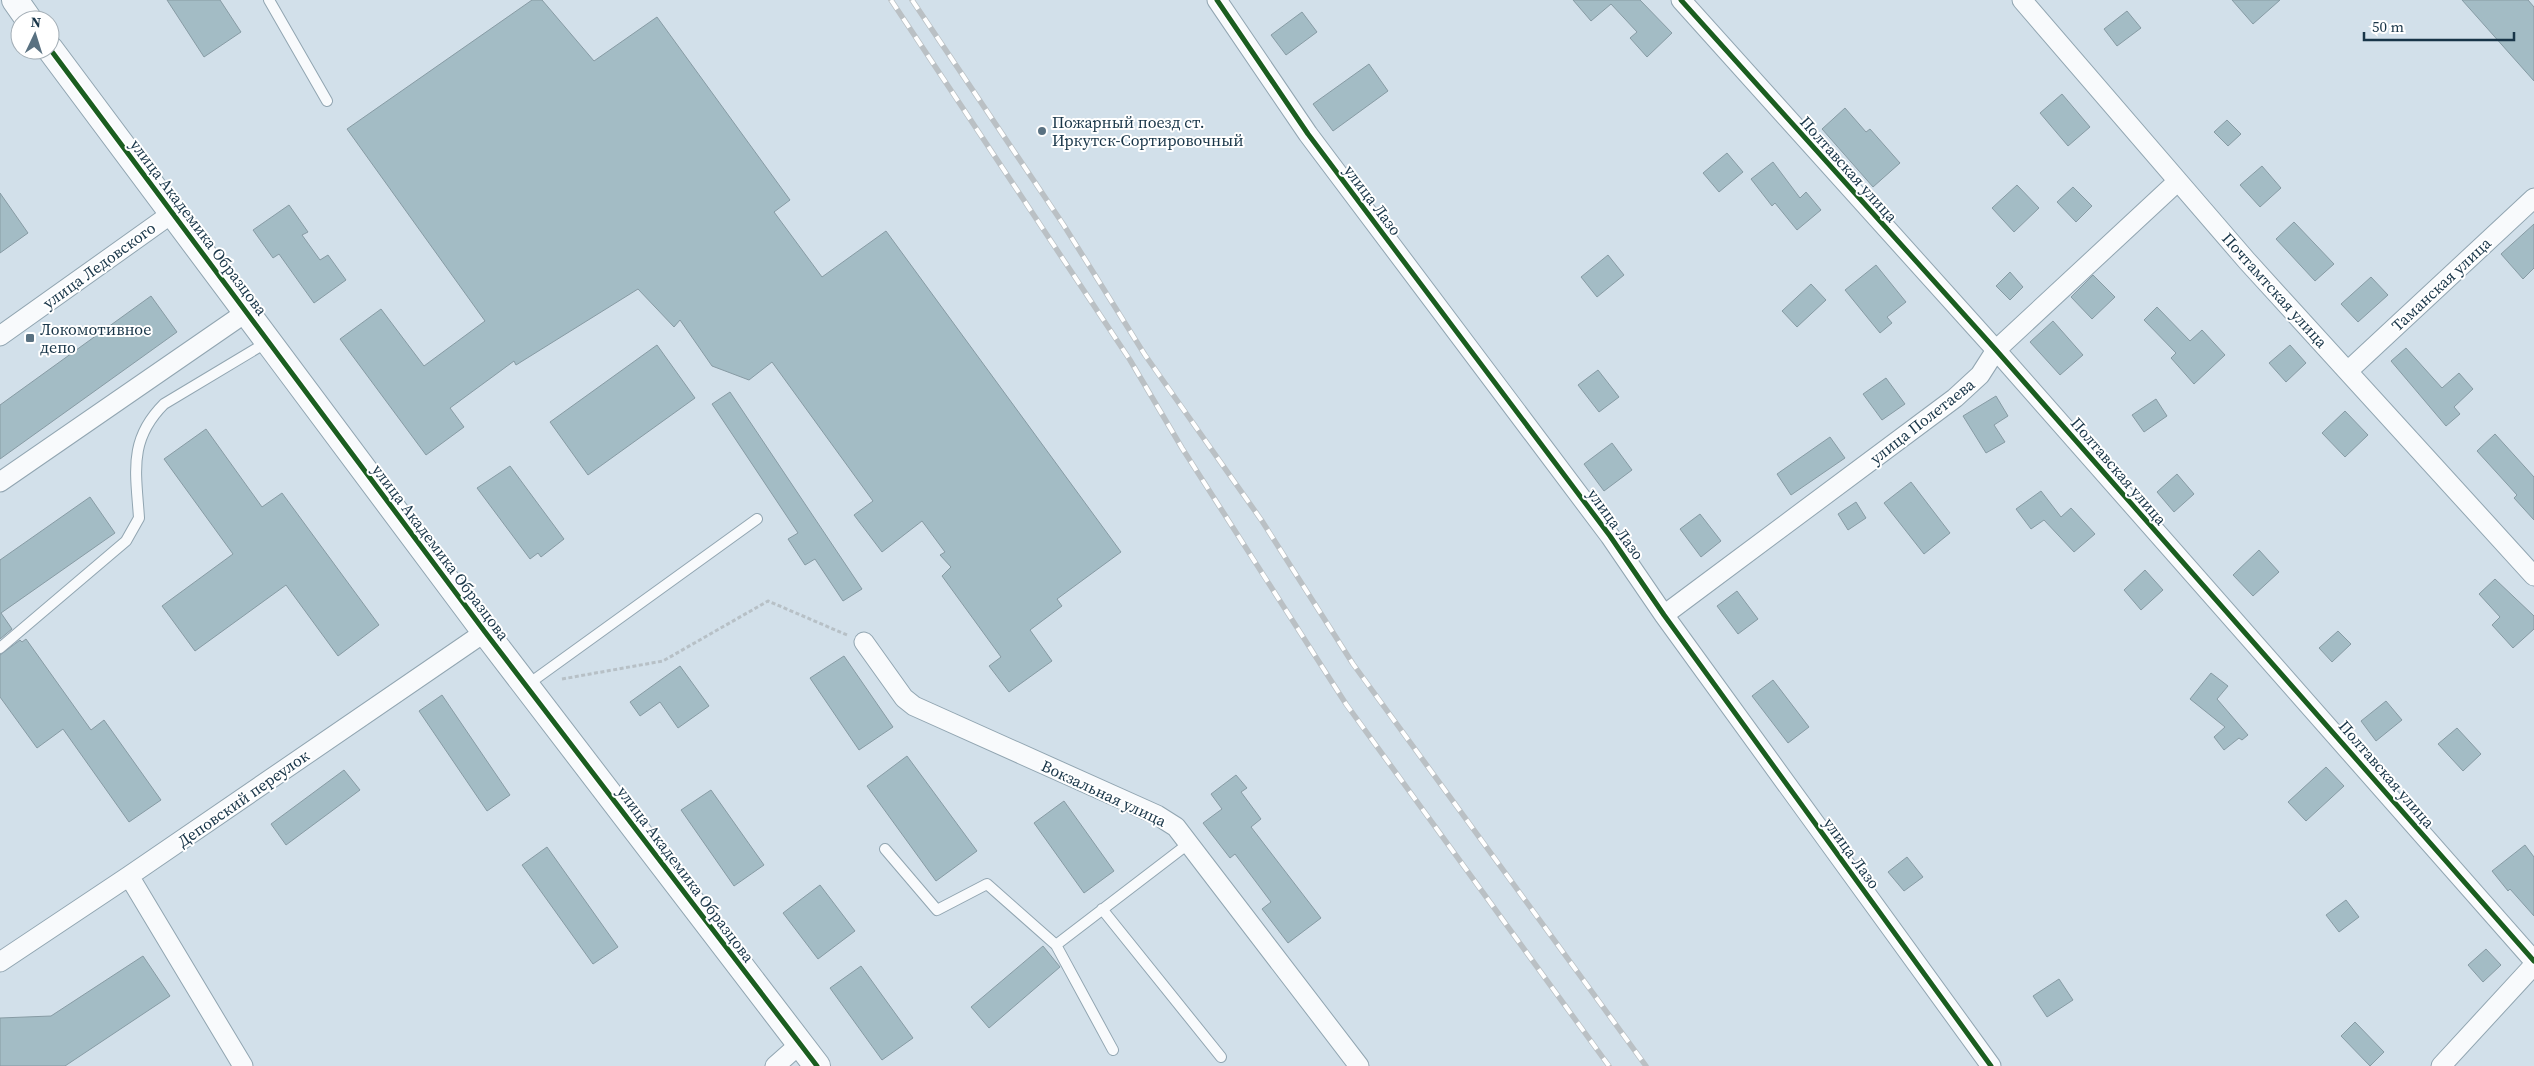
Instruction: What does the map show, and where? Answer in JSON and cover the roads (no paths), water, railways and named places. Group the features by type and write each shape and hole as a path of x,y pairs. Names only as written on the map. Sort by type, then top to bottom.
{"street":[{"name":"улица Лазо","path":"1217,0 1308,134 1610,536 1664,615 1991,1066"},
{"name":"Полтавская улица","path":"1682,0 1996,350 2534,961"},
{"name":"Почтамтская улица","path":"2022,0 2178,181 2534,576"},
{"name":"улица Академика Образцова","path":"58,60 100,118 174,212 485,632 817,1066"},
{"name":"улица Полетаева","path":"1664,615 1955,398 1980,375 1996,350 2178,181"},
{"name":"Таманская улица","path":"2348,371 2534,198"},
{"name":"улица Ледовского","path":"0,336 174,212"},
{"path":"0,482 248,312"},
{"name":"Деповский переулок","path":"1,959 129,876 485,632"},
{"name":"Вокзальная улица","path":"864,642 904,698 914,706 1157,815 1176,827 1359,1066"},
{"path":"129,876 243,1066"},
{"path":"2441,1066 2534,965"},
{"path":"775,1066 800,1043"}],"lane":[{"path":"269,0 327,101"},
{"path":"0,648 126,542 137,525 139,518 136,457 140,440 154,414 164,404 269,341"},
{"path":"526,685 757,519"},
{"path":"1056,944 1188,844"},
{"path":"884,849 937,910 987,884 1056,944 1114,1050"},
{"path":"1102,909 1221,1057"}],"railway":[{"path":"891,0 1130,360 1182,448 1346,704 1609,1066"},
{"path":"912,0 1063,224 1145,355 1262,521 1353,664 1646,1066"}],"place":[{"name":"Пожарный поезд ст. Иркутск-Сортировочный","path":"1042,131"},
{"name":"Локомотивное депо","path":"30,338"}]}
